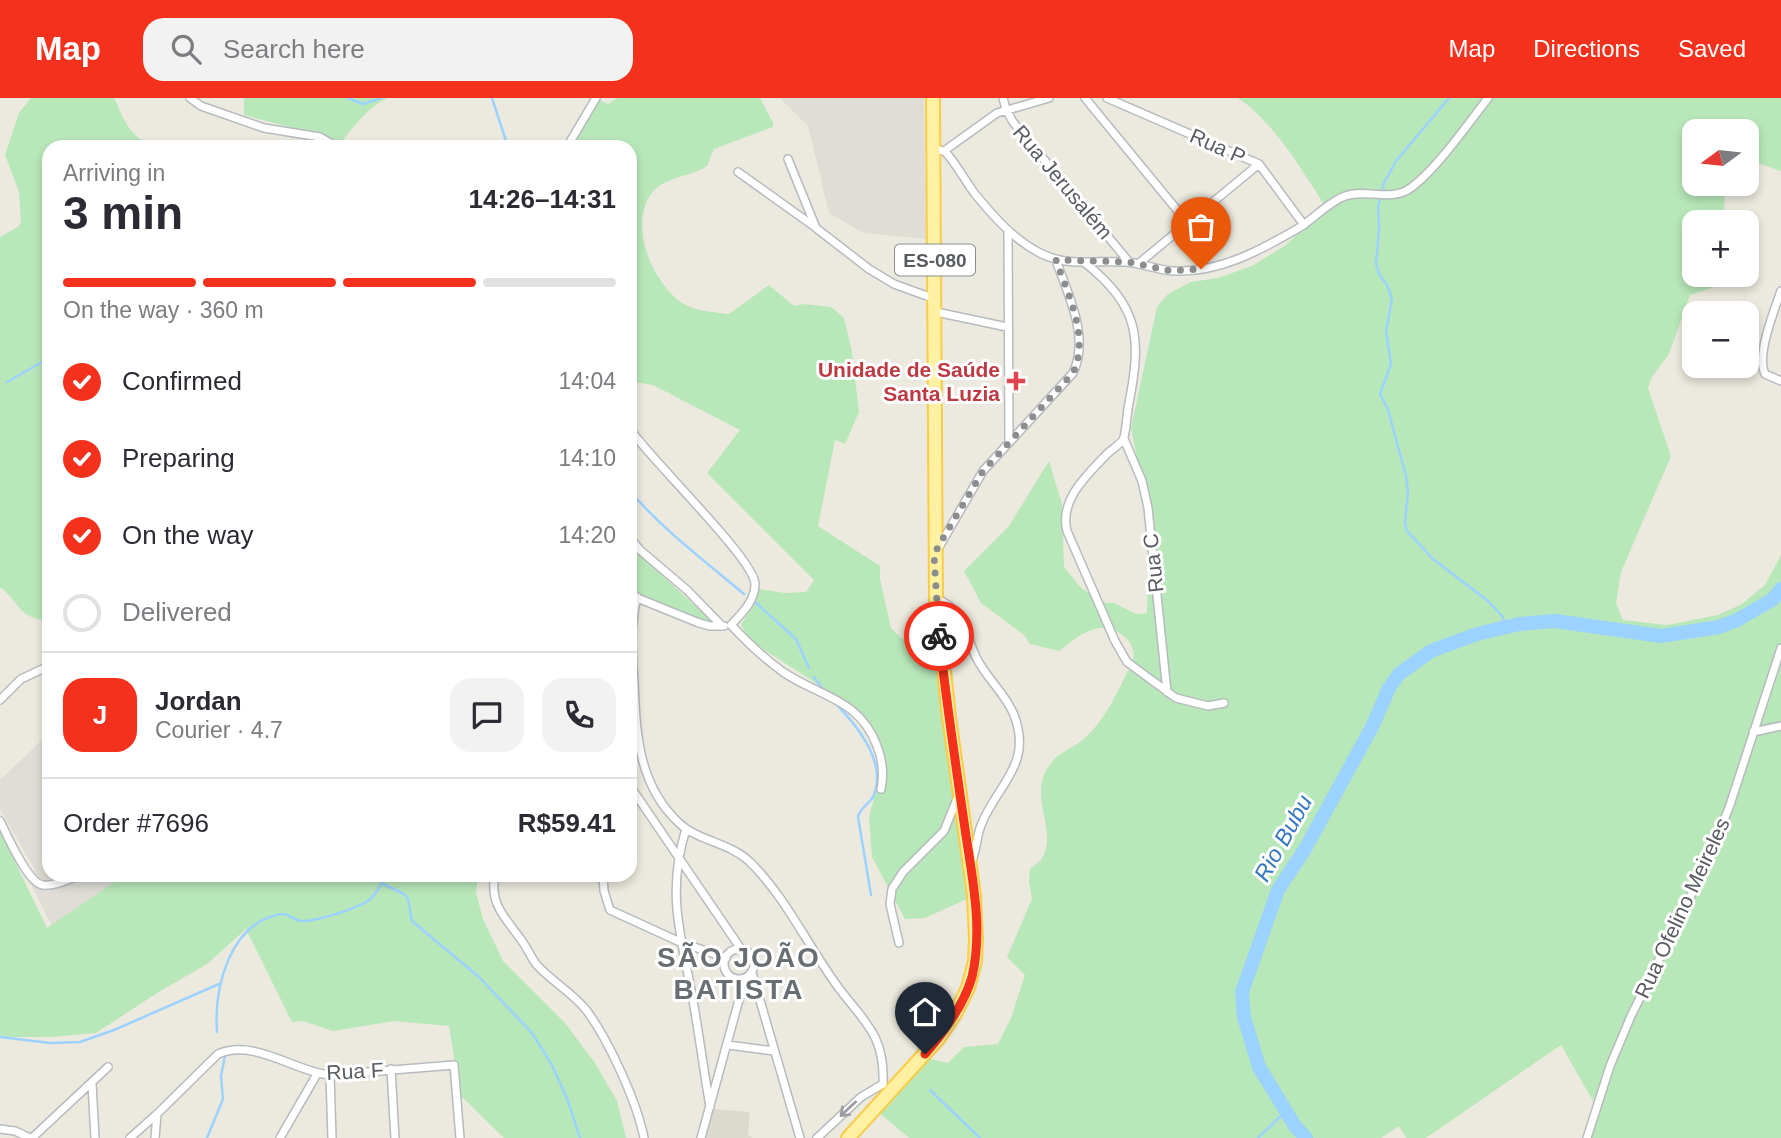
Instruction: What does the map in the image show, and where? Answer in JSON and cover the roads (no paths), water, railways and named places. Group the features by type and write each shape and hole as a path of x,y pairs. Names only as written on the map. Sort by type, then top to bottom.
{"main road":[{"name":"ES-080","path":"848,1138 887,1087 938,1039 968,988 975,961 971,864 936,599 934,555 939,150 933,98"}],"street":[{"path":"190,98 208,109 264,128 325,140"},
{"path":"203,98 208,109"},
{"path":"571,140 596,98"},
{"name":"Rua Jerusalém","path":"1003,98 1013,122 1129,262"},
{"path":"1049,98 1006,109 939,150 1008,230 1035,250 1056,260 1129,262 1182,271 1249,256 1304,225 1342,197 1404,193 1454,141 1488,98"},
{"path":"1085,98 1187,222"},
{"name":"Rua P","path":"1107,98 1259,164 1304,225"},
{"path":"788,159 816,228"},
{"path":"1138,264 1259,164"},
{"path":"738,172 886,279 936,306 1007,327"},
{"path":"1008,230 1009,440"},
{"path":"934,555 983,471 1073,373 1080,355 1077,326 1056,260"},
{"path":"1083,261 1115,290 1133,326 1136,362 1124,439 1105,456 1072,496 1065,512 1065,522 1122,655 1130,666 1183,701 1200,705 1224,703"},
{"path":"1781,291 1770,323 1761,367 1765,374 1781,381"},
{"path":"637,438 725,538 752,572 755,585 753,597 744,612 731,625 722,626 710,626 682,617 637,597"},
{"name":"Rua C","path":"1124,439 1142,481 1148,508 1167,692"},
{"path":"637,546 687,590 722,626"},
{"path":"936,599 946,603 964,623 981,668 1013,713 1018,729 1014,771 984,818 971,864"},
{"path":"731,625 783,671 856,712 874,737 879,751 882,763 881,789"},
{"name":"Rua Ofelino Meireles","path":"1587,1138 1610,1066 1631,1016 1707,863 1730,805 1781,648"},
{"path":"0,700 21,679 42,669"},
{"path":"1753,732 1781,726"},
{"path":"637,739 649,781 665,807 686,829 740,853 761,875 825,970 876,1035 883,1056 887,1087 861,1097 817,1138"},
{"path":"899,943 890,904 892,889 903,872 944,831 950,822 960,791"},
{"path":"637,796 741,949 751,955 754,961 701,1138"},
{"path":"0,821 29,875 38,884 46,886 59,882"},
{"path":"686,829 678,856 676,906 680,942 699,1031 709,1107"},
{"path":"494,882 498,910 537,964 578,1001 592,1018 627,1087 640,1119 644,1138"},
{"path":"603,882 610,910 680,942 726,958"},
{"path":"741,949 734,950 726,958 726,971 735,979 748,975"},
{"path":"748,975 800,1138"},
{"path":"728,1045 774,1051"},
{"name":"Rua F","path":"157,1114 218,1054 231,1050 247,1050 317,1074 330,1075 454,1065 460,1138"},
{"path":"0,1129 15,1131 31,1138 108,1067"},
{"path":"391,1069 395,1138"},
{"path":"280,1138 317,1074"},
{"path":"330,1075 332,1138"},
{"path":"92,1084 95,1138"},
{"path":"130,1138 157,1114"},
{"path":"155,1138 157,1114"}],"waterway":[{"path":"348,98 363,104 381,98"},
{"path":"492,98 506,140"},
{"name":"Rio Bubu","path":"1449,98 1396,161 1384,183 1378,207 1376,264 1392,299 1386,331 1391,364 1380,394 1388,410 1406,476 1407,531 1433,559 1488,601 1507,626"},
{"path":"7,382 42,362"},
{"path":"637,499 670,532 744,594"},
{"name":"Rio Bubu","path":"1306,1138 1295,1126 1259,1067 1244,1017 1242,992 1278,890 1305,849 1372,727 1389,688 1399,674 1431,651 1477,634 1519,624 1555,621 1661,636 1719,627 1772,600 1781,589"},
{"path":"755,602 796,639 809,668"},
{"path":"814,677 822,688"},
{"path":"834,702 860,732 873,756 876,769 874,795 858,817 871,895"},
{"path":"217,1032 218,996 222,978 228,960 249,930 263,920 281,914 307,921 354,908 371,899 382,882"},
{"path":"381,883 404,894 408,899 412,921 479,977 532,1033 552,1065 580,1138"},
{"path":"0,1037 50,1043 80,1042 219,984"},
{"path":"207,1138 223,1099 221,1076 225,1056"},
{"path":"930,1090 980,1138"},
{"path":"1258,1138 1286,1111"}],"place":[{"name":"Unidade de Saúde Santa Luzia","path":"1016,381"}],"district":[{"name":"SÃO JOÃO BATISTA","path":"739,973"}]}
